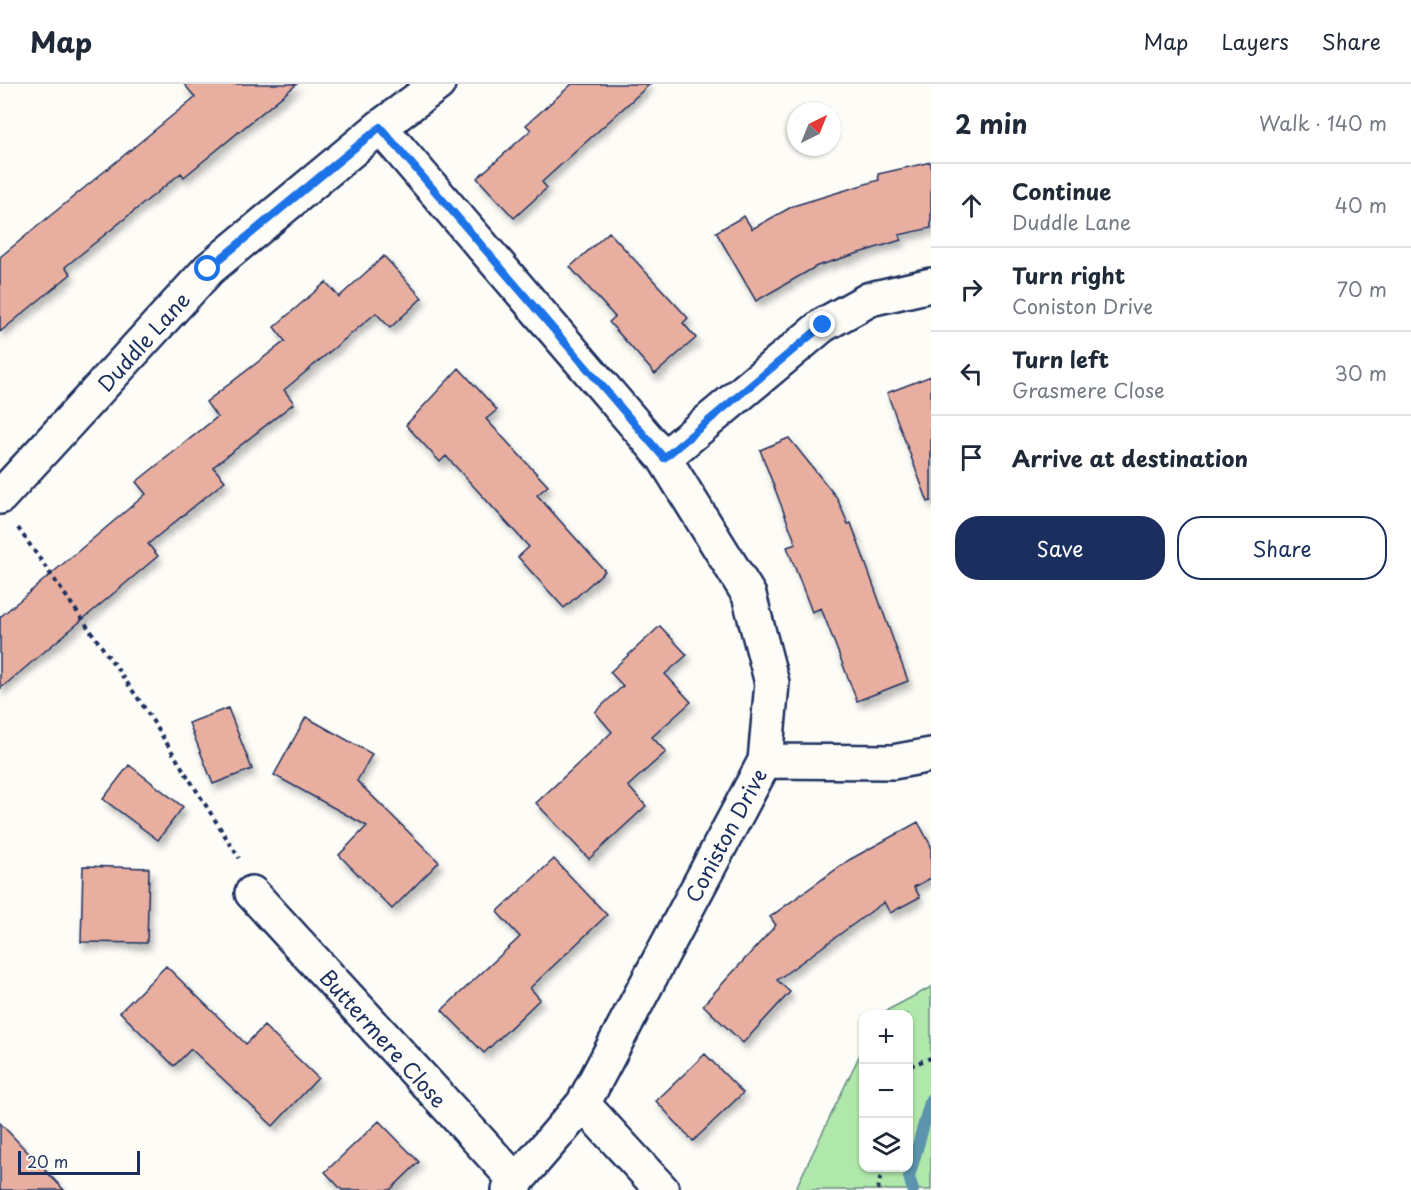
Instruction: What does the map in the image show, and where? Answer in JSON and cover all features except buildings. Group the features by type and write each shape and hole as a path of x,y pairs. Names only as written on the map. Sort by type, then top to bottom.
{"street":[{"name":"Duddle Lane","path":"7,510 208,269 380,127 438,84"},
{"name":"Coniston Drive","path":"380,127 664,458 749,595 772,683 765,761 583,1104 513,1186"},
{"path":"664,458 823,325 870,299 931,285"},
{"path":"765,761 893,762 931,755"},
{"name":"Buttermere Close","path":"252,893 513,1186"},
{"path":"583,1104 662,1190"}],"path":[{"path":"7,510 142,704 235,849 252,893"},
{"path":"913,1065 931,1058"},
{"path":"878,1190 881,1172"}],"green space":[{"path":"931,987 931,1190 795,1190 859,1056 859,1172 913,1172 913,1010 888,1010"}],"waterway":[{"path":"913,1190 909,1177 931,1099"}],"route":[{"path":"208,269 380,127 664,458 823,325"}]}
